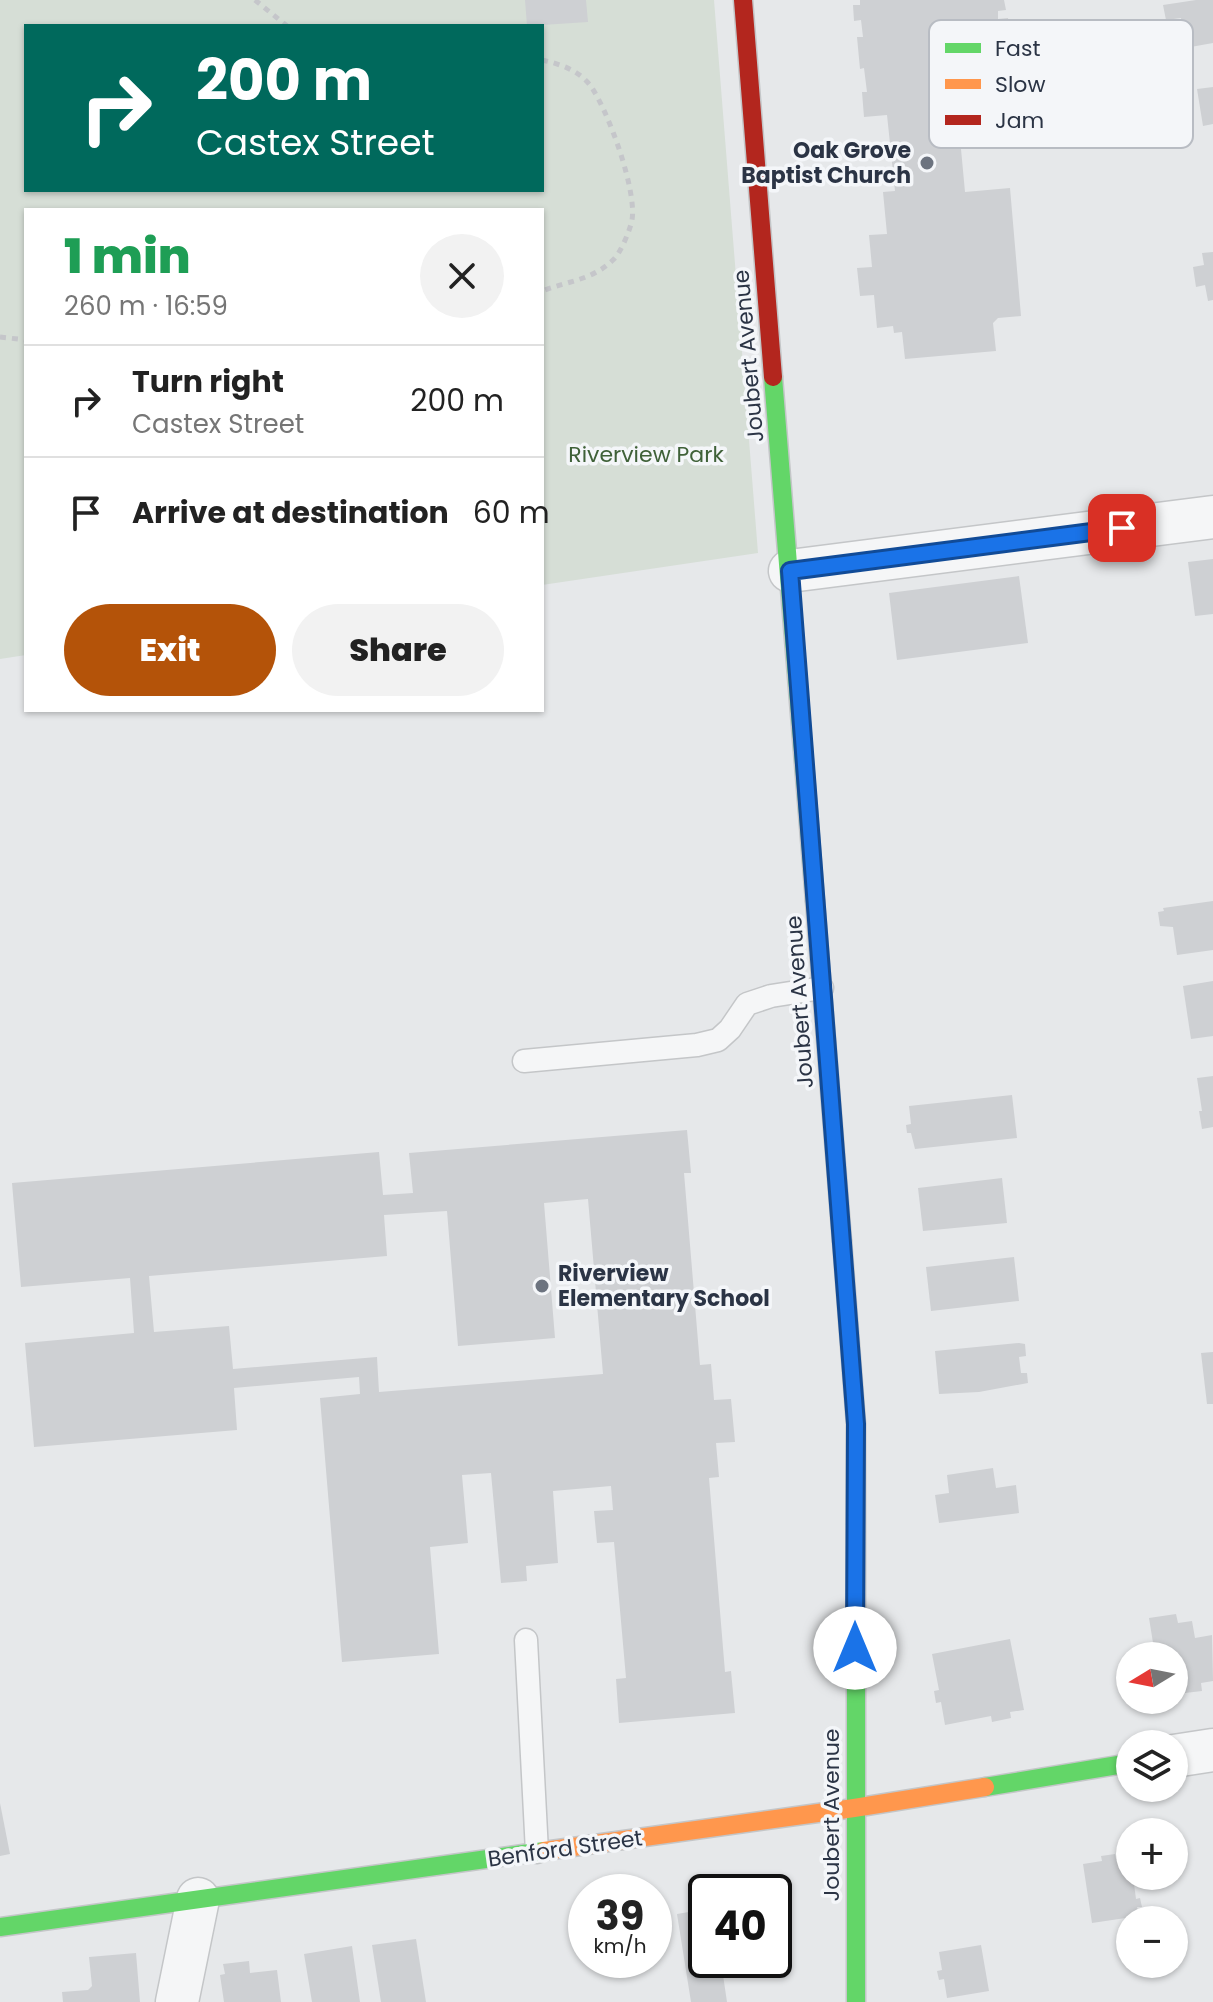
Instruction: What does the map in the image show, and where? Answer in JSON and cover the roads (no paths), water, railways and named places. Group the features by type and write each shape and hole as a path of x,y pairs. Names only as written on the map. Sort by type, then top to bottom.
{"street":[{"name":"Joubert Avenue","path":"743,0 856,1424 856,2002"},
{"path":"790,571 1213,517"},
{"path":"1188,1754 1213,1750"},
{"name":"Benford Street","path":"0,1927 854,1808 1116,1765"},
{"path":"177,2002 198,1899"}],"lane":[{"path":"524,1061 682,1048 718,1040 730,1029 747,1004 771,996 822,988"},
{"path":"526,1640 537,1852"}],"place":[{"name":"Oak Grove Baptist Church","path":"927,163"},
{"name":"Riverview Elementary School","path":"542,1286"}],"park label":[{"name":"Riverview Park","path":"646,454"}]}
